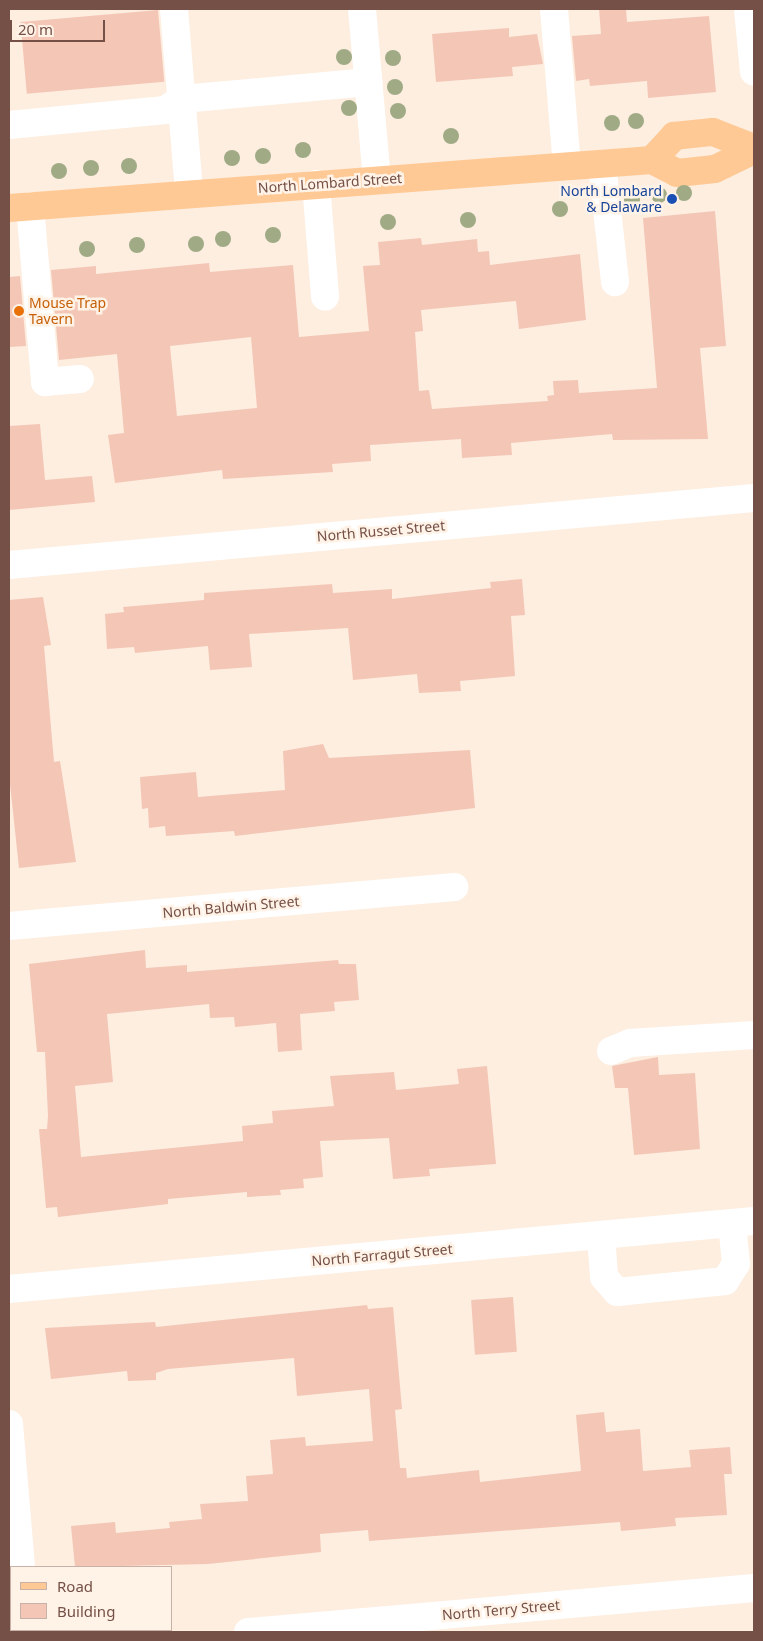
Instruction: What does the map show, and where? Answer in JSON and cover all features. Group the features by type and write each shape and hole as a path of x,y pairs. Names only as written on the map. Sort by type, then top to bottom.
{"main road":[{"path":"713,132 754,149 706,170 677,173 652,160 674,136 713,132"},
{"name":"North Lombard Street","path":"19,207 189,192 652,160"}],"street":[{"path":"174,9 189,192"},
{"path":"362,9 376,180"},
{"path":"554,9 567,166"},
{"path":"748,9 754,72"},
{"path":"9,125 165,110 182,99 368,82"},
{"path":"602,164 615,282"},
{"path":"316,184 325,297"},
{"path":"19,207 45,382 80,379"},
{"name":"North Russet Street","path":"9,565 754,498"},
{"name":"North Baldwin Street","path":"9,926 454,887"},
{"path":"611,1051 630,1043 754,1035"},
{"path":"601,1235 604,1277 617,1292 726,1281 736,1264 743,1222"},
{"name":"North Farragut Street","path":"9,1289 743,1222"},
{"path":"9,1424 12,1494 22,1566"},
{"name":"North Terry Street","path":"248,1632 754,1588"}],"building":[{"path":"599,9 626,9 627,22 709,16 716,92 648,98 647,81 590,86 589,79 576,81 572,36 601,34"},
{"path":"158,10 164,82 27,94 21,22"},
{"path":"509,28 509,37 537,34 543,64 512,67 513,76 436,82 432,34"},
{"path":"715,211 726,346 700,348 708,439 613,440 612,434 511,443 512,455 462,458 461,439 370,445 371,461 332,464 333,472 223,479 222,470 115,483 108,435 124,433 117,354 59,360 51,270 96,266 96,274 209,263 210,272 293,265 299,337 369,331 363,266 380,265 378,242 421,238 422,245 477,239 478,252 489,251 490,265 580,254 586,320 519,329 516,301 421,310 423,331 415,332 419,391 429,390 432,409 548,401 547,396 554,395 553,381 578,380 579,393 657,388 643,218","holes":["251,337 257,408 177,416 170,346"]},
{"name":"Mouse Trap Tavern","path":"20,276 26,346 9,347 9,277"},
{"path":"40,424 45,480 92,476 95,502 9,510 9,426"},
{"path":"522,579 525,615 511,616 515,676 460,681 461,691 419,693 417,674 353,680 348,628 249,634 252,667 210,670 208,646 135,653 134,647 107,649 105,614 124,612 123,607 204,600 204,593 332,584 333,593 392,589 392,599 491,588 490,582"},
{"path":"43,597 51,645 44,646 54,762 60,761 76,862 19,868 9,775 9,600"},
{"path":"323,744 329,758 470,750 475,808 235,836 234,831 166,836 165,826 149,828 148,808 142,809 140,777 196,772 198,797 285,790 283,751"},
{"path":"145,950 146,968 187,965 187,972 338,960 339,964 356,964 359,1000 334,1002 335,1011 300,1014 302,1050 278,1052 276,1023 235,1027 234,1017 210,1018 209,1004 107,1014 113,1082 75,1086 81,1157 243,1141 242,1126 273,1123 272,1111 334,1106 330,1076 394,1072 396,1090 459,1084 457,1069 487,1066 496,1164 429,1169 430,1176 393,1179 389,1138 320,1141 323,1177 303,1179 304,1188 280,1190 281,1195 247,1197 247,1192 168,1199 168,1204 58,1217 57,1207 46,1208 39,1129 47,1129 45,1052 37,1052 29,964"},
{"path":"658,1057 659,1075 695,1073 700,1149 634,1155 628,1088 615,1088 612,1066"},
{"path":"513,1297 517,1352 475,1355 471,1300"},
{"path":"367,1305 368,1309 393,1307 402,1409 395,1410 400,1468 406,1468 407,1478 479,1470 480,1482 581,1471 576,1415 604,1412 606,1432 640,1429 643,1471 691,1467 689,1450 730,1447 732,1474 724,1474 727,1515 675,1518 676,1526 621,1531 620,1522 369,1541 368,1530 320,1534 321,1552 208,1564 75,1566 71,1526 115,1522 116,1533 170,1528 169,1522 202,1519 200,1504 248,1501 246,1476 273,1474 270,1440 305,1437 306,1446 373,1441 369,1389 297,1396 294,1358 168,1369 156,1373 156,1380 128,1381 127,1371 51,1379 45,1328 155,1322 156,1327"}],"place":[{"name":"North Lombard & Delaware","path":"672,199"},
{"name":"Mouse Trap Tavern","path":"19,311"}]}
